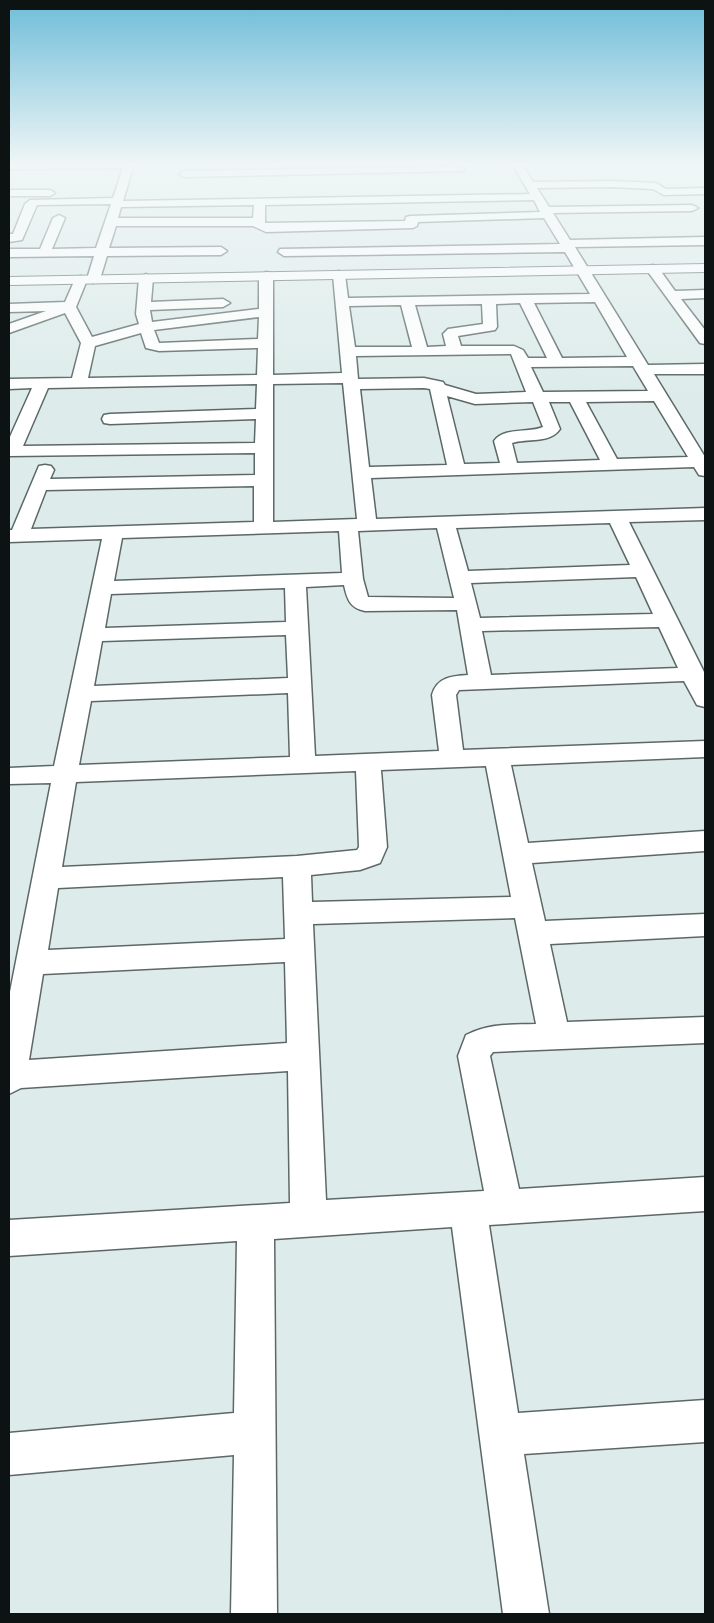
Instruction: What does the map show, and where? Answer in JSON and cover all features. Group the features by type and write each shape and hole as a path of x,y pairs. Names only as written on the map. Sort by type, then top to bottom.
{"street":[{"path":"44,253 52,240"},
{"path":"10,330 71,305 109,240"},
{"path":"220,240 221,264"},
{"path":"282,240 287,276"},
{"path":"284,252 304,240"},
{"path":"406,240 430,248 705,241"},
{"path":"424,240 446,273"},
{"path":"563,240 703,466"},
{"path":"9,253 102,252 221,264 266,276 705,268"},
{"path":"9,281 146,278 221,264"},
{"path":"652,269 704,338"},
{"path":"339,275 361,473 353,579 358,600 365,605 468,614 668,620"},
{"path":"263,528 266,276"},
{"path":"146,278 145,327 151,345 159,348 265,343"},
{"path":"671,295 705,294"},
{"path":"342,302 599,298"},
{"path":"525,299 557,362"},
{"path":"455,350 450,334 453,332 490,327 489,300"},
{"path":"407,301 421,351"},
{"path":"144,306 173,304 266,307"},
{"path":"10,330 15,308 69,306"},
{"path":"69,306 88,343 79,383"},
{"path":"88,343 145,327 266,307"},
{"path":"687,315 705,314"},
{"path":"348,352 514,350 518,353 533,391 539,397 552,429 547,433 509,438 503,441 510,468"},
{"path":"521,363 557,362 705,369"},
{"path":"9,384 264,379 431,383 438,385 439,388 475,399 514,396 576,398 659,396"},
{"path":"100,450 121,382"},
{"path":"42,384 17,421 10,451 264,448"},
{"path":"439,388 457,470"},
{"path":"576,398 610,465"},
{"path":"110,419 264,414"},
{"path":"53,451 14,536 705,514"},
{"path":"361,473 610,465 703,466"},
{"path":"39,485 263,480"},
{"path":"617,517 705,700"},
{"path":"445,522 468,614 481,681"},
{"path":"113,533 65,774 9,1077 304,1056"},
{"path":"459,577 644,571"},
{"path":"102,588 353,579"},
{"path":"295,581 303,764"},
{"path":"92,635 297,628"},
{"path":"452,759 444,695 446,687 455,683 694,674"},
{"path":"81,694 300,685"},
{"path":"9,776 705,749"},
{"path":"497,757 554,1036"},
{"path":"46,878 297,866 360,860 370,856 373,846 368,762"},
{"path":"517,854 705,841"},
{"path":"297,866 310,1219"},
{"path":"299,913 705,925"},
{"path":"29,963 300,950"},
{"path":"526,1614 500,1435 486,1208 474,1056 477,1045 488,1039 705,1030"},
{"path":"9,1238 705,1194"},
{"path":"254,1614 256,1223"},
{"path":"500,1435 705,1421"},
{"path":"9,1454 255,1432"}]}
